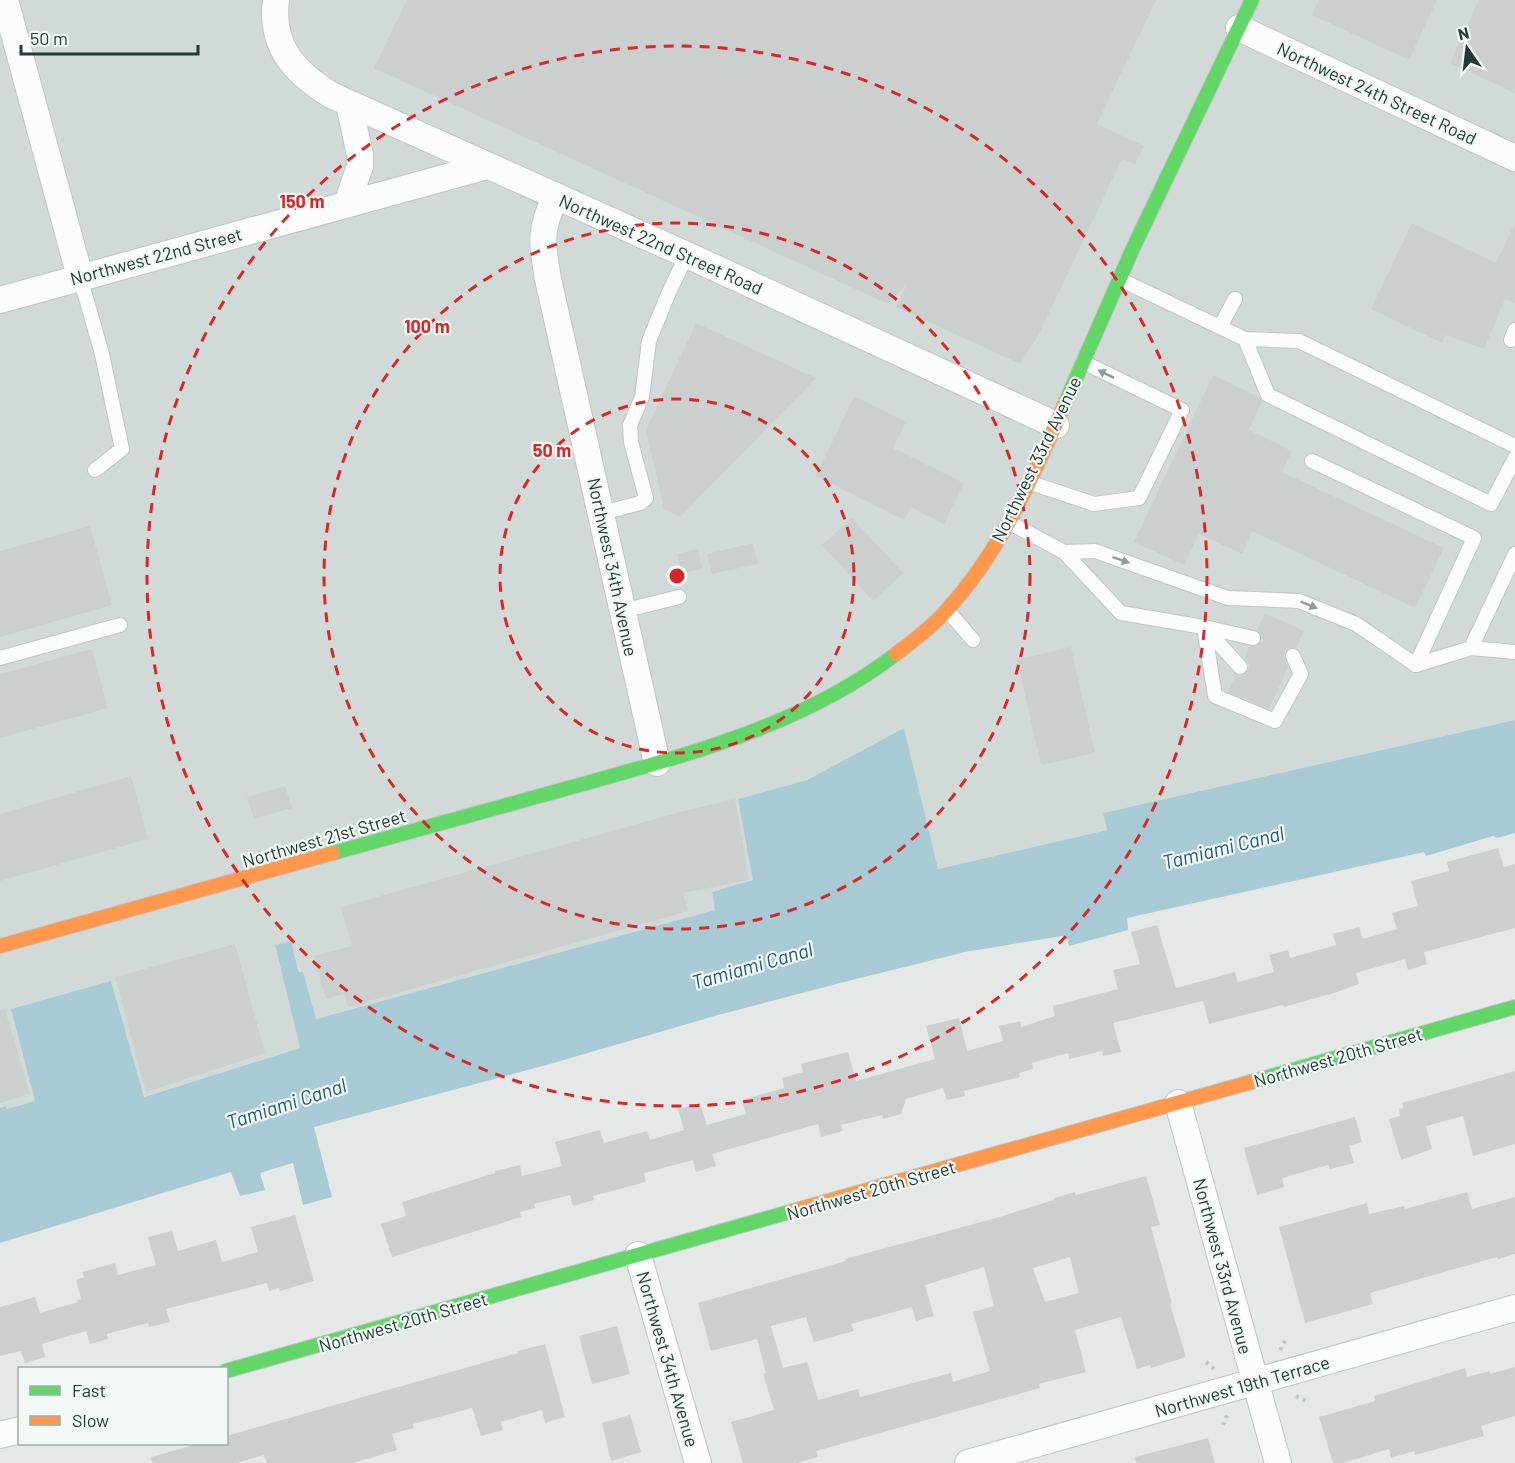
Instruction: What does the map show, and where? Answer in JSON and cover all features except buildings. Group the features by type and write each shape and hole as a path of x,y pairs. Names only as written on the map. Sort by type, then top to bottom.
{"street":[{"path":"5,0 80,277"},
{"name":"Northwest 22nd Street Road","path":"276,0 276,27 290,62 308,81 349,104 687,255 1056,425"},
{"name":"Northwest 33rd Avenue","path":"657,763 773,725 840,693 872,674 947,610 981,566 1008,522 1028,482 1056,425 1119,279 1252,0"},
{"name":"Northwest 24th Street Road","path":"1239,28 1515,158"},
{"path":"347,204 360,166 360,155 349,104"},
{"name":"Northwest 22nd Street","path":"0,300 487,166"},
{"name":"Northwest 34th Avenue","path":"556,196 545,218 544,254 657,763"},
{"name":"Northwest 21st Street","path":"0,946 657,763"},
{"name":"Northwest 20th Street","path":"228,1370 1515,1007"},
{"name":"Northwest 33rd Avenue","path":"1178,1103 1278,1463"},
{"name":"Northwest 34th Avenue","path":"638,1255 698,1463"},
{"name":"Northwest 19th Terrace","path":"968,1463 1515,1308"},
{"path":"0,1435 18,1430"}],"lane":[{"path":"602,513 640,504 646,498 631,442 630,425 642,397 649,341 687,255"},
{"path":"80,277 102,354 122,448 95,470"},
{"path":"1119,279 1245,339 1299,341 1515,446"},
{"path":"1220,327 1235,299"},
{"path":"1245,339 1268,395 1491,504 1515,458"},
{"path":"1028,482 1094,504 1139,498 1182,410 1083,362"},
{"path":"1312,461 1474,538 1416,665"},
{"path":"1008,522 1064,552 1121,613 1253,638"},
{"path":"1064,552 1095,551 1228,598 1299,601 1356,624 1416,665"},
{"path":"1471,648 1515,554"},
{"path":"622,611 679,597"},
{"path":"947,610 973,640"},
{"path":"0,658 120,625"},
{"path":"1204,627 1240,667"},
{"path":"1204,627 1215,696 1275,721 1301,674 1293,656"},
{"path":"1416,665 1471,648 1515,652"},
{"path":"1279,686 1293,691"}],"shaded area":[{"path":"0,0 1515,0 1515,720 1103,813 1107,830 937,869 904,728 807,780 738,799 754,881 712,892 716,910 316,1019 291,941 275,945 300,1048 143,1097 111,982 12,1009 35,1101 7,1109 6,1106 0,1108"}],"water":[{"name":"Tamiami Canal","path":"1515,720 1515,833 1497,838 1493,836 1426,856 1424,852 1127,918 1128,930 1069,946 1068,940 1062,936 965,952 718,1015 550,1064 314,1127 332,1197 303,1205 293,1163 260,1173 265,1190 240,1196 231,1172 0,1243 0,1108 6,1106 7,1109 35,1101 11,1009 111,981 144,1097 300,1048 275,945 291,941 299,972 303,972 316,1019 715,910 712,892 753,880 738,799 807,780 904,728 938,869 1107,830 1103,813"}],"traffic: fast":[{"path":"1066,401 1134,246 1252,0"},
{"path":"333,853 624,772 747,734 824,699 861,678 896,654"},
{"path":"1251,1082 1515,1007"},
{"path":"228,1370 793,1211"}],"traffic: slow":[{"path":"896,654 940,618 983,564 1028,484 1066,401"},
{"path":"0,946 333,853"},
{"path":"793,1211 1251,1082"}]}
